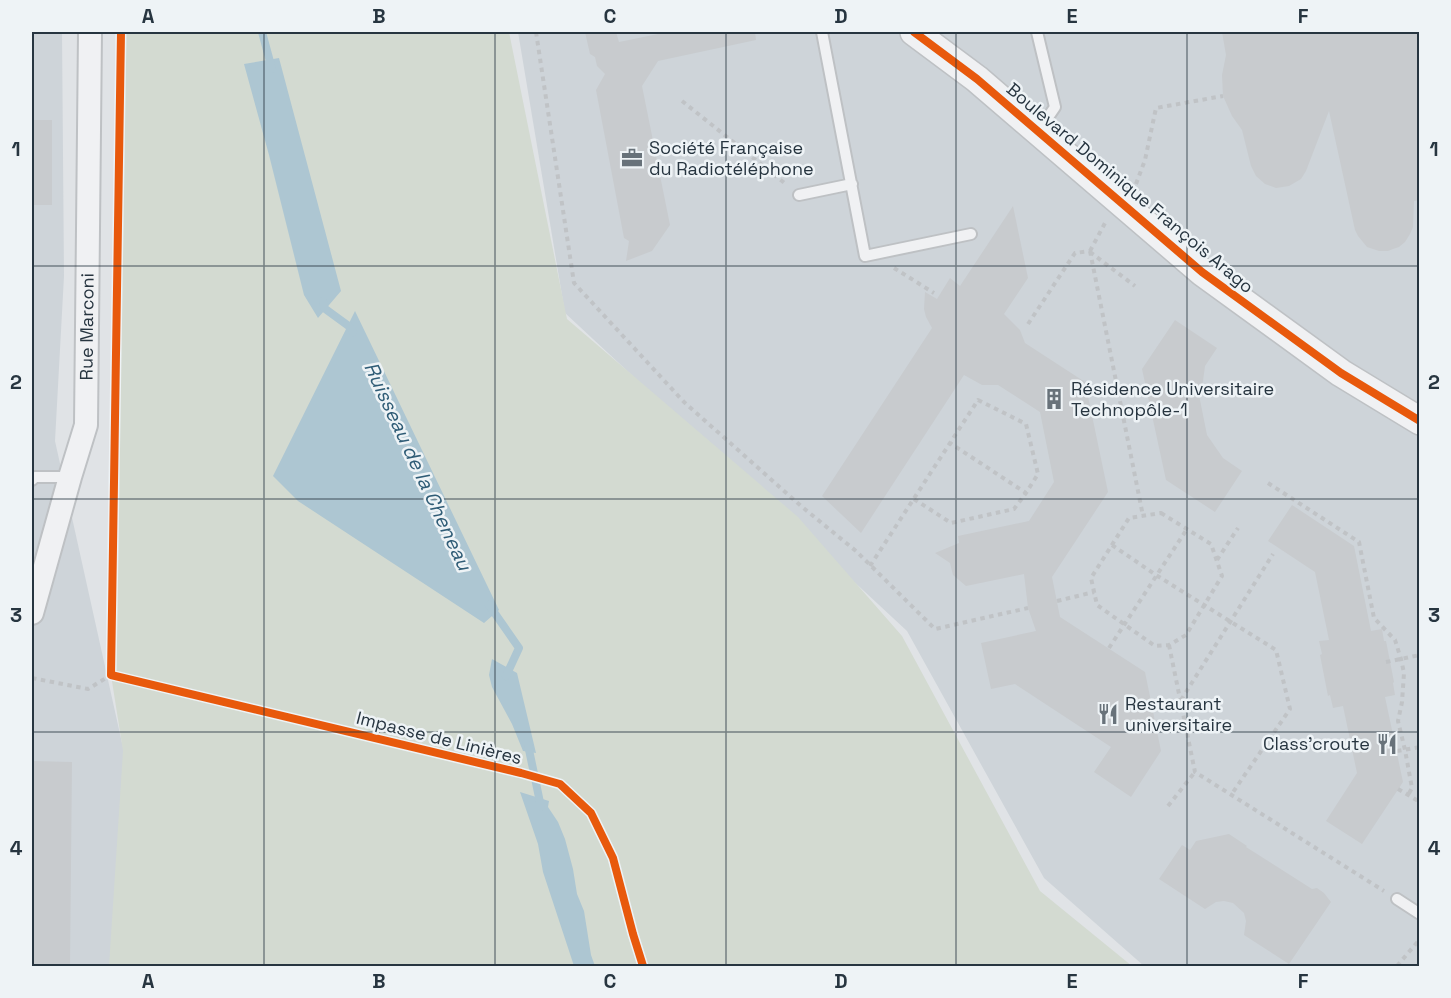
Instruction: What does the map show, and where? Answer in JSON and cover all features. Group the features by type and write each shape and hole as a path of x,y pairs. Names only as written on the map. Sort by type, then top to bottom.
{"street":[{"name":"Rue Marconi","path":"32,613 86,425 90,32"},
{"name":"Boulevard Dominique François Arago","path":"914,32 977,79 1202,272 1341,373 1419,422"}],"lane":[{"path":"822,32 866,256 971,234"},
{"path":"1037,32 1055,107 1038,132"},
{"path":"799,195 852,184"},
{"path":"33,477 70,477"},
{"path":"1397,899 1419,914"}],"path":[{"path":"536,32 574,283 684,402 801,506 856,551 935,629 1028,608"},
{"path":"1145,160 1156,108 1223,96"},
{"path":"682,101 799,195"},
{"path":"1121,202 1106,221 1090,251 1143,516"},
{"path":"1028,324 1075,253 1090,251 1134,286"},
{"path":"897,270 934,293"},
{"path":"870,566 978,400 1026,424 1038,474 1014,509 951,523 914,499"},
{"path":"950,443 1026,493"},
{"path":"1268,483 1359,542 1374,618 1395,640 1404,673 1398,721 1412,788 1408,795"},
{"path":"1161,513 1187,528 1211,544 1222,576 1186,635 1169,645 1155,646 1096,605 1090,578 1129,518 1161,513"},
{"path":"1109,648 1187,528"},
{"path":"1217,561 1238,528"},
{"path":"1112,545 1276,650 1290,709 1231,795"},
{"path":"1181,700 1273,554"},
{"path":"1057,601 1094,592"},
{"path":"1169,645 1195,772 1397,899"},
{"path":"1386,662 1419,655"},
{"path":"111,675 112,663"},
{"path":"32,678 88,689 111,675 122,677"},
{"path":"1397,751 1419,747"},
{"path":"1168,806 1195,772"},
{"path":"1398,789 1419,802"},
{"path":"1397,966 1419,939"}],"shaded area":[{"path":"32,32 62,32 64,276 55,441 124,752 111,966 32,966"},
{"path":"121,32 509,32 567,319 798,517 902,636 1040,891 1132,966 109,966 123,751 111,675"},
{"path":"518,32 1419,32 1419,966 1144,966 1044,878 907,631 565,313"}],"water":[{"path":"279,58 341,291 318,318 304,295 244,64"},
{"path":"355,311 499,610 484,623 298,501 273,476"},
{"path":"492,659 517,673 536,753 523,751 512,724 492,687 489,675"},
{"path":"520,792 549,801 548,807 565,839 577,894 584,911 595,966 574,966"}],"building":[{"name":"Société Française du Radiotéléphone","path":"585,32 616,32 619,42 668,32 755,32 756,40 658,61 642,86 670,225 652,251 626,261 629,241 624,238 596,90 605,74 597,66 595,57 590,54"},
{"path":"1222,32 1419,32 1419,200 1414,201 1413,227 1405,242 1388,251 1379,251 1367,247 1358,236 1329,111 1301,179 1289,186 1276,188 1265,184 1256,176 1251,166 1242,130 1232,116 1223,96 1222,75 1226,55"},
{"path":"32,120 52,120 52,205 32,205"},
{"name":"Résidence Universitaire Technopôle-1","path":"1013,206 1028,278 1004,314 1020,330 1025,343 1085,382 1108,492 1052,577 1060,617 1145,672 1161,751 1131,797 1094,772 1111,747 1015,684 991,689 981,643 1036,631 1028,608 1024,574 966,586 953,575 950,563 935,553 959,543 958,536 1029,521 1054,482 1040,412 998,385 982,385 964,375 861,533 822,496 932,328 924,309 925,292 937,299 950,278 960,286"},
{"path":"1175,320 1217,348 1205,366 1199,395 1207,435 1223,458 1242,471 1215,512 1166,480 1142,369"},
{"path":"1292,505 1354,546 1371,631 1382,629 1384,641 1386,641 1395,695 1385,697 1403,782 1362,844 1326,821 1357,773 1343,706 1333,708 1330,695 1328,696 1319,641 1329,640 1315,572 1268,541"},
{"path":"32,761 72,762 70,966 32,966"},
{"path":"1229,834 1312,889 1317,888 1331,902 1289,964 1244,935 1246,921 1244,913 1233,903 1216,902 1205,909 1159,879 1182,845 1190,850 1196,841"}],"waterway":[{"name":"Ruisseau de la Cheneau","path":"262,32 272,69"},
{"name":"Ruisseau de la Cheneau","path":"323,301 324,308 350,327 353,332"},
{"name":"Ruisseau de la Cheneau","path":"489,605 519,648 506,676"},
{"name":"Ruisseau de la Cheneau","path":"528,745 541,807"}],"cycle path":[{"name":"Impasse de Linières","path":"121,32 111,675 560,784 591,813 613,858 643,966"},
{"path":"914,32 977,79 1202,272 1341,373 1420,421"}],"place":[{"name":"Société Française du Radiotéléphone","path":"632,158"},
{"name":"Résidence Universitaire Technopôle-1","path":"1054,399"},
{"name":"Restaurant universitaire","path":"1108,714"},
{"name":"Class'croute","path":"1387,744"}]}
